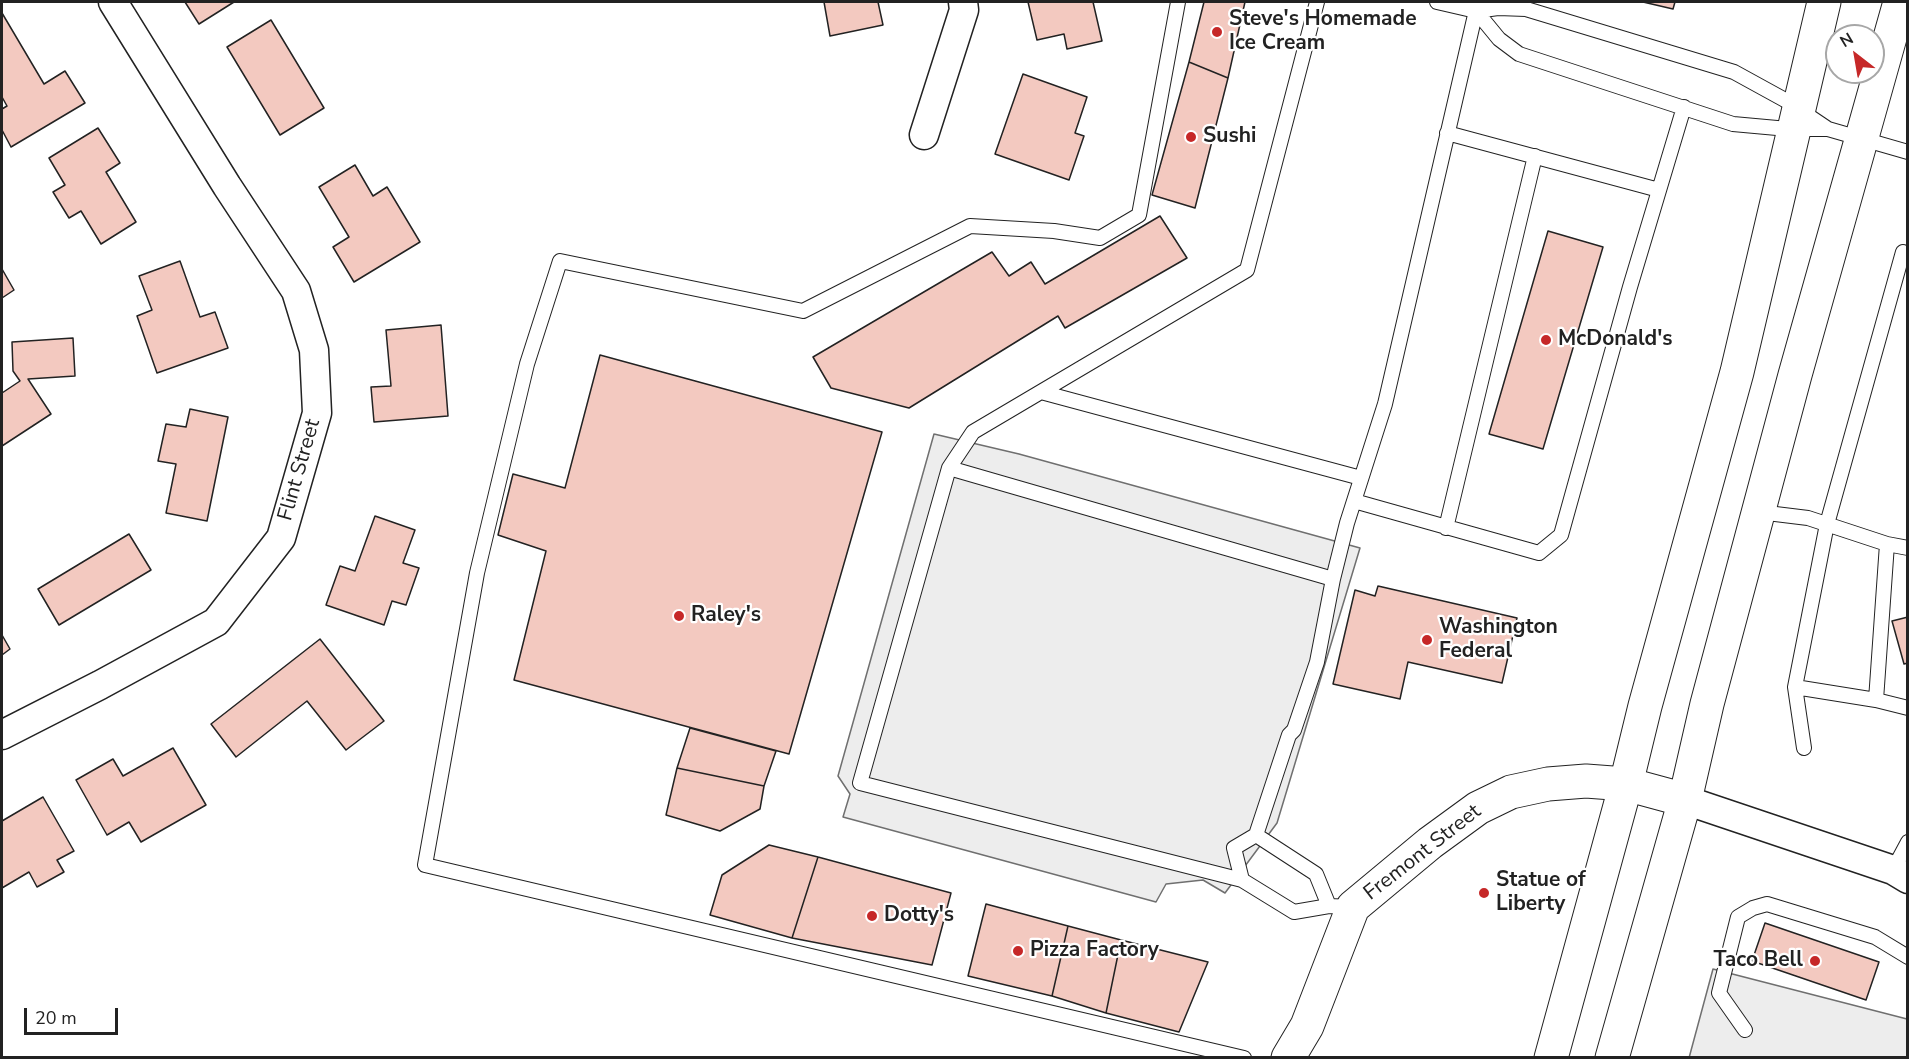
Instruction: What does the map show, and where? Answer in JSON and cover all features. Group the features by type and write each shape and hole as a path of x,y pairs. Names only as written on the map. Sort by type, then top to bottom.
{"main road":[{"path":"1551,1058 1737,372 1824,2"},
{"path":"1612,1058 1685,800 1707,704 1900,2"},
{"name":"Fremont Street","path":"1288,1058 1306,1026 1341,907 1478,808 1511,792 1557,783 1626,784 1685,800"}],"street":[{"name":"Flint Street","path":"2,735 216,622 281,538 317,413 315,350 296,291 227,186 113,2"},
{"path":"924,135 964,10 963,2"},
{"name":"Fremont Street","path":"1685,800 1900,875"}],"lane":[{"path":"1178,2 1139,215 1101,238 1054,231 970,226 803,311 560,261 527,364 477,573 425,865 1244,1058"},
{"path":"1317,2 1246,270 973,432 949,468 860,783 1242,880 1294,912 1341,907"},
{"path":"1437,2 1526,9 1734,72 1796,119 1908,152"},
{"path":"1477,6 1499,39 1519,54 1734,124 1796,119 1828,129"},
{"path":"1242,880 1234,848 1256,835 1289,735 1294,730 1317,662 1333,579 1354,501 1385,404 1477,6"},
{"path":"1354,501 1539,553 1561,535 1684,107"},
{"path":"1448,133 1659,190"},
{"path":"1446,528 1535,156"},
{"path":"1804,748 1795,687 1827,524 1903,252"},
{"path":"1041,392 1361,478"},
{"path":"949,468 1333,579"},
{"path":"1759,512 1808,518 1887,544 1908,548"},
{"path":"1876,700 1887,544"},
{"path":"1795,687 1876,700 1908,708"},
{"path":"1256,835 1316,874 1341,907"},
{"path":"1900,875 1908,842"},
{"path":"1745,1030 1719,993 1738,917 1753,908 1767,904 1875,937 1908,957"}],"shaded area":[{"path":"934,434 1019,454 1360,548 1277,823 1225,893 1203,880 1166,884 1156,902 843,817 850,794 838,776"},
{"path":"1713,969 1907,1019 1907,1057 1689,1058"}],"building":[{"path":"185,2 234,2 199,24"},
{"path":"824,2 878,2 883,25 830,36"},
{"path":"1028,2 1093,2 1102,41 1067,49 1064,34 1037,40"},
{"name":"Steve's Homemade Ice Cream","path":"1204,2 1245,2 1228,78 1189,62"},
{"path":"1643,2 1675,2 1673,9"},
{"path":"2,13 44,84 65,71 85,103 11,147 2,130 2,109 7,106 2,97"},
{"path":"271,20 324,108 280,135 227,47"},
{"name":"Sushi","path":"1189,62 1228,78 1195,208 1152,195"},
{"path":"1023,74 1087,97 1075,133 1084,136 1069,180 995,154"},
{"path":"98,128 120,163 106,172 136,222 101,244 81,211 69,218 53,192 65,185 49,158"},
{"path":"355,165 373,196 387,187 420,242 354,282 333,247 349,237 319,187"},
{"path":"1160,216 1187,258 1065,328 1058,316 909,408 831,388 813,357 992,252 1009,276 1031,262 1045,284"},
{"name":"McDonald's","path":"1548,231 1603,247 1543,449 1489,434"},
{"path":"180,261 200,317 215,312 228,348 157,373 137,316 152,310 139,276"},
{"path":"2,269 14,290 2,298"},
{"path":"441,325 448,416 374,422 371,387 391,386 386,330"},
{"path":"73,338 75,376 28,379 51,414 2,446 2,393 20,381 13,371 12,342"},
{"name":"Raley's","path":"600,355 882,432 789,754 514,680 546,551 498,535 513,474 565,488"},
{"path":"190,409 228,417 207,521 166,513 176,464 158,461 166,424 186,427"},
{"path":"375,516 415,530 403,563 419,568 406,605 392,601 384,625 326,605 340,566 355,571"},
{"path":"129,534 151,570 59,625 38,589"},
{"name":"Washington Federal","path":"1378,586 1517,618 1502,683 1408,662 1400,699 1333,684 1355,590 1375,596"},
{"path":"1908,617 1908,663 1904,664 1892,621"},
{"path":"2,635 10,649 2,655"},
{"path":"320,639 384,721 346,750 307,701 236,757 211,724"},
{"path":"690,728 776,751 764,786 677,768"},
{"path":"173,748 206,805 141,842 129,822 107,835 76,780 113,759 123,776"},
{"path":"677,768 764,786 760,809 720,831 666,815"},
{"path":"43,797 74,851 57,860 64,872 37,887 29,872 2,888 2,821"},
{"path":"769,845 818,857 792,938 710,915 722,875"},
{"name":"Dotty's","path":"818,857 951,893 932,965 792,938"},
{"name":"Pizza Factory","path":"986,904 1068,926 1052,996 968,976"},
{"name":"Taco Bell","path":"1765,923 1879,962 1866,1000 1752,961"},
{"path":"1068,926 1121,940 1106,1013 1052,996"},
{"path":"1121,940 1208,962 1179,1032 1106,1013"}],"place":[{"name":"Steve's Homemade Ice Cream","path":"1217,32"},
{"name":"Sushi","path":"1191,137"},
{"name":"McDonald's","path":"1546,340"},
{"name":"Raley's","path":"679,616"},
{"name":"Washington Federal","path":"1427,640"},
{"name":"Statue of Liberty","path":"1484,893"},
{"name":"Dotty's","path":"872,916"},
{"name":"Pizza Factory","path":"1018,951"},
{"name":"Taco Bell","path":"1815,961"}]}
